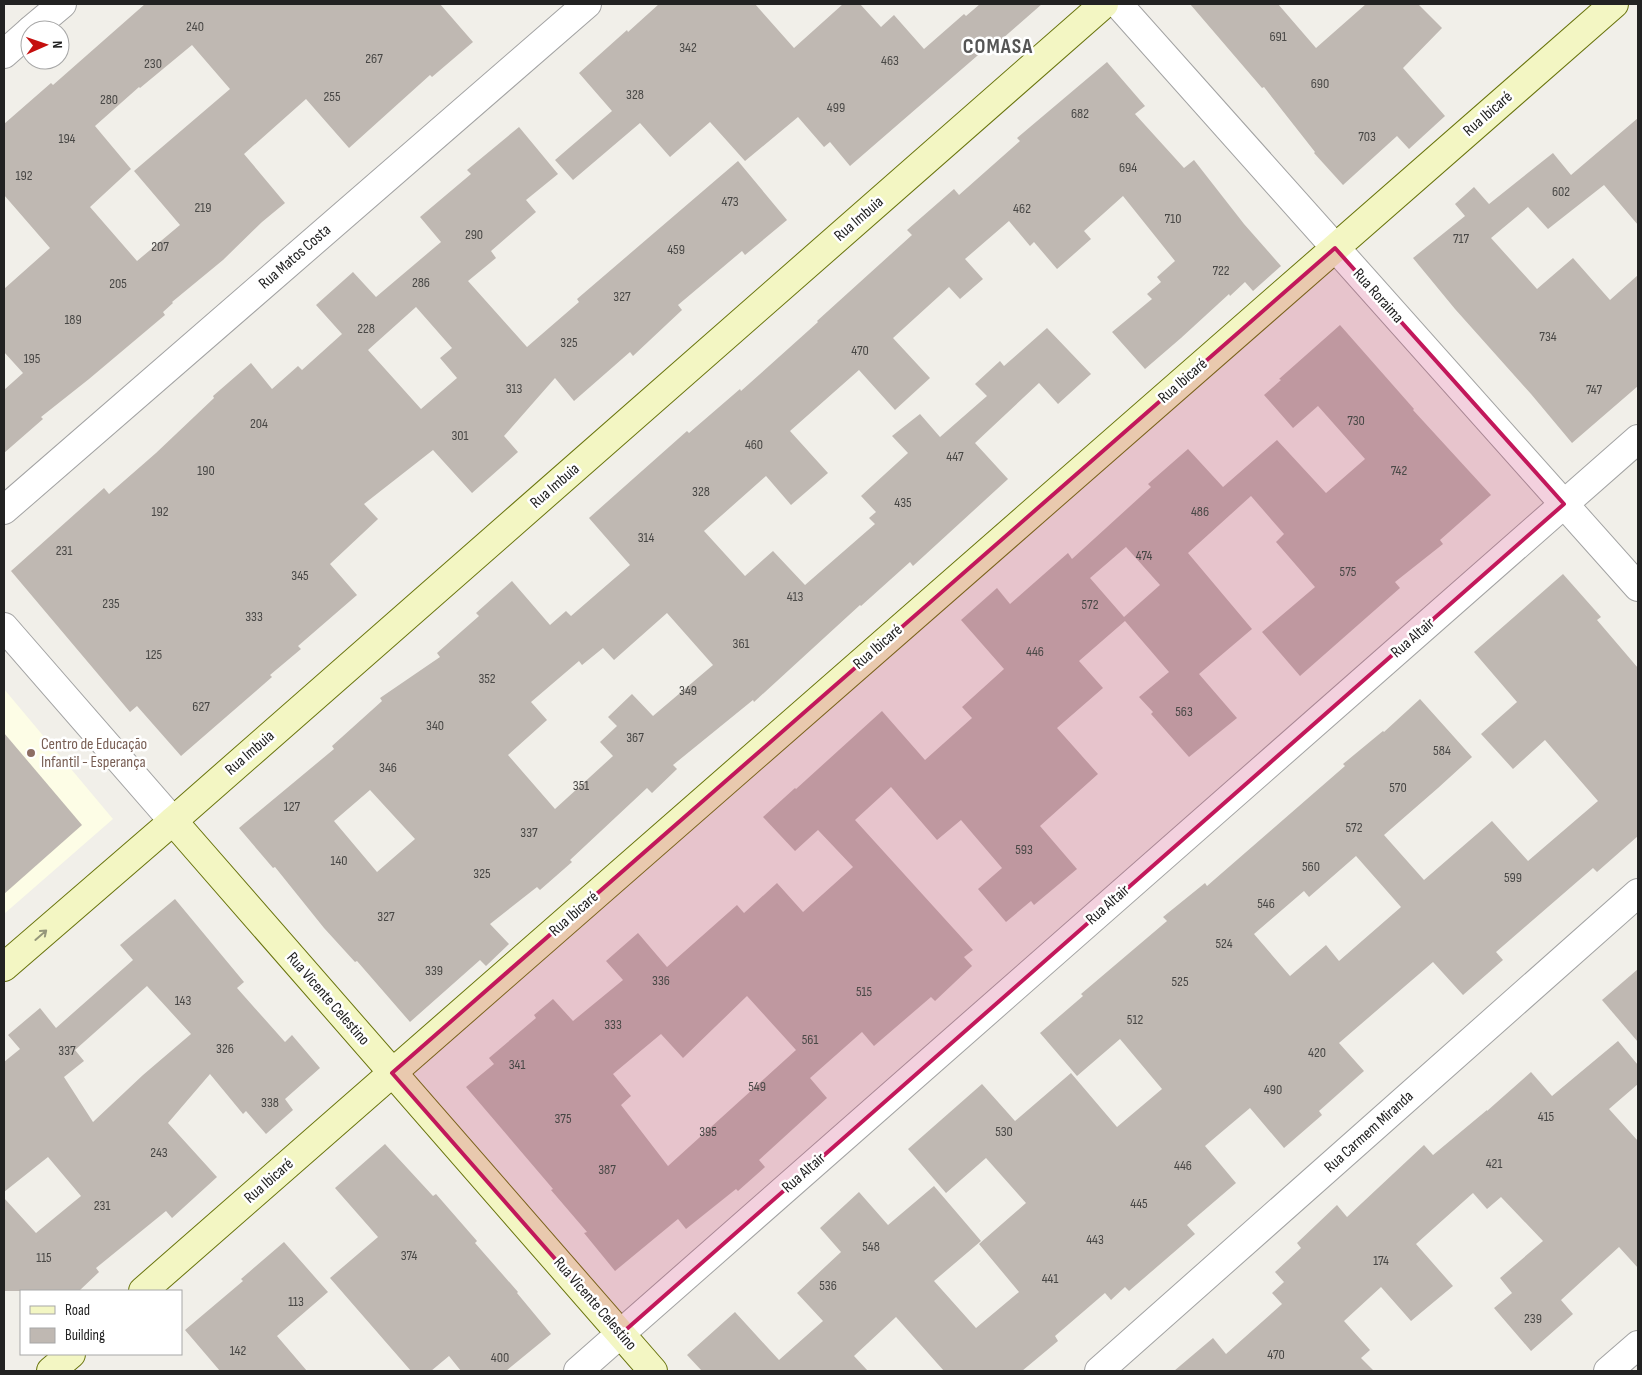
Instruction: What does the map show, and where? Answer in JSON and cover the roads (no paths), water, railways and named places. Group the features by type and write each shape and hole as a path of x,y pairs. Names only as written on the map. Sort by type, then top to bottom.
{"street":[{"path":"43,20 62,4"},
{"name":"Rua Matos Costa","path":"4,510 587,4"},
{"name":"Rua Imbuia","path":"4,967 1104,4"},
{"name":"Rua Roraima","path":"1118,4 1638,587"},
{"name":"Rua Ibicaré","path":"144,1290 1614,4"},
{"path":"4,54 20,40"},
{"name":"Rua Altair","path":"578,1371 1638,440"},
{"name":"Rua Vicente Celestino","path":"4,627 653,1371"},
{"name":"Rua Carmem Miranda","path":"1099,1371 1638,893"},
{"path":"1608,1371 1638,1345"},
{"path":"51,1371 70,1355"}],"place":[{"name":"Centro de Educação Infantil - Esperança","path":"31,753"}],"district":[{"name":"COMASA","path":"998,46"}]}
